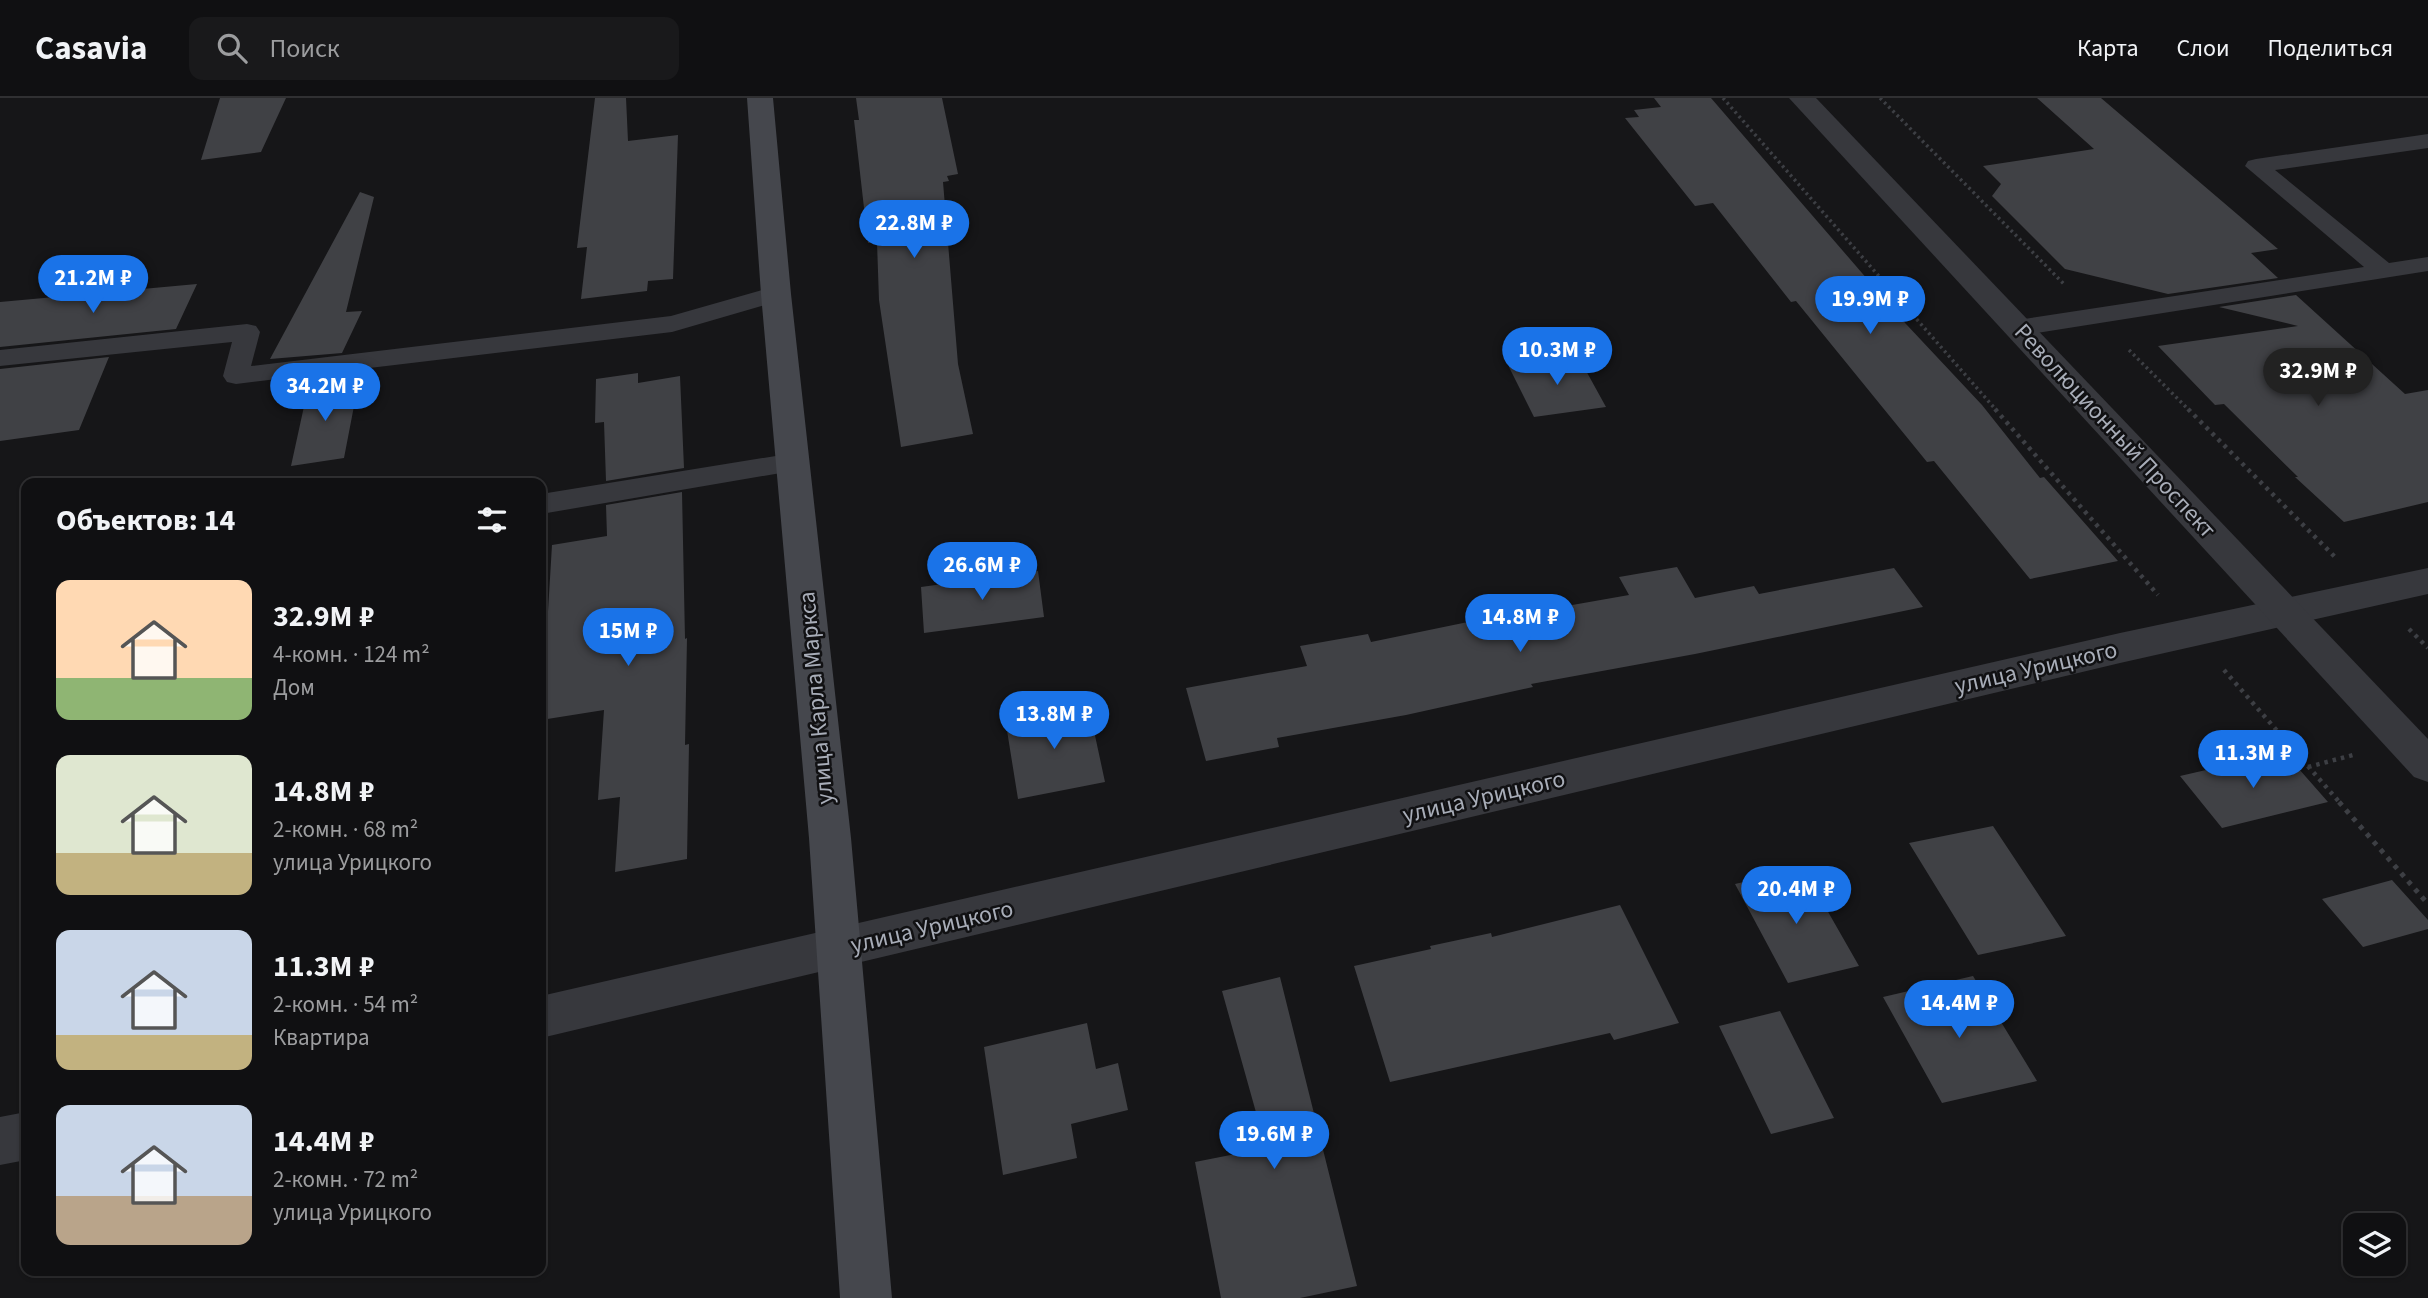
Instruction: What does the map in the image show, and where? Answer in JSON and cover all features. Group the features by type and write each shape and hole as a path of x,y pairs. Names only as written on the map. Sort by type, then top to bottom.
{"main road":[{"name":"улица Карла Маркса","path":"760,98 838,949 866,1298"}],"street":[{"name":"Революционный Проспект","path":"1802,98 2428,765"},
{"name":"улица Урицкого","path":"546,1016 2190,632 2428,581"},
{"path":"0,1142 21,1137"}],"lane":[{"path":"2384,271 2256,166 2428,141"},
{"path":"2018,328 2428,264"},
{"path":"0,358 247,332 236,376 671,324 776,294"},
{"path":"546,503 794,462"}],"path":[{"path":"1723,98 2428,904"}],"building":[{"path":"220,98 286,98 261,152 201,160"},
{"path":"595,98 626,98 628,141 678,135 673,279 648,281 647,291 581,299 587,247 577,248"},
{"path":"856,98 942,98 958,174 947,176 949,181 943,182 958,364 973,434 901,447 879,300 877,242 868,243 854,120 859,120"},
{"path":"1654,98 1711,98 1906,324 1982,405 2040,478 2044,477 2118,561 2030,579 1934,461 1927,462 1796,301 1791,302 1713,203 1695,206 1625,118 1639,117 1634,110 1661,107"},
{"path":"2037,98 2101,98 2278,249 2251,253 2278,278 2168,294 2065,269 1992,196 2001,184 1983,166 2094,149"},
{"path":"360,192 374,197 346,312 362,311 342,353 270,359"},
{"path":"197,284 176,329 0,347 0,302"},
{"path":"2296,295 2405,394 2428,390 2428,502 2344,522 2295,477 2298,477 2224,404 2215,405 2158,346 2298,326 2219,307"},
{"path":"109,357 79,430 0,441 0,369"},
{"path":"1579,358 1606,407 1534,417 1509,367"},
{"path":"638,373 638,383 680,376 684,468 606,481 604,422 595,423 596,379"},
{"path":"359,380 344,458 291,466 308,388"},
{"path":"682,492 685,639 687,638 687,859 615,872 620,797 598,800 604,710 546,719 546,644 552,545 607,536 606,505"},
{"path":"1677,567 1695,598 1754,586 1759,594 1894,568 1923,607 1695,654 1531,684 1533,687 1406,715 1277,738 1279,747 1206,761 1186,688 1307,666 1300,646 1368,634 1371,642 1497,616 1498,618 1629,595 1619,577"},
{"path":"1038,571 1044,617 924,633 921,587"},
{"path":"1088,703 1105,782 1018,799 1005,718"},
{"path":"2284,752 2328,802 2222,828 2180,776"},
{"path":"1993,826 2066,936 1978,955 1909,843"},
{"path":"1803,868 1859,966 1788,983 1735,884"},
{"path":"2392,880 2428,920 2428,929 2363,947 2322,899"},
{"path":"1620,905 1679,1023 1614,1040 1610,1033 1390,1082 1354,966 1491,933 1492,937"},
{"path":"1973,976 2037,1081 1942,1103 1883,997"},
{"path":"1280,977 1357,1286 1300,1298 1221,1298 1195,1162 1266,1148 1222,991"},
{"path":"1780,1011 1834,1118 1771,1134 1719,1026"},
{"path":"1087,1023 1096,1069 1118,1063 1128,1110 1071,1124 1077,1158 1003,1175 984,1047"}]}
